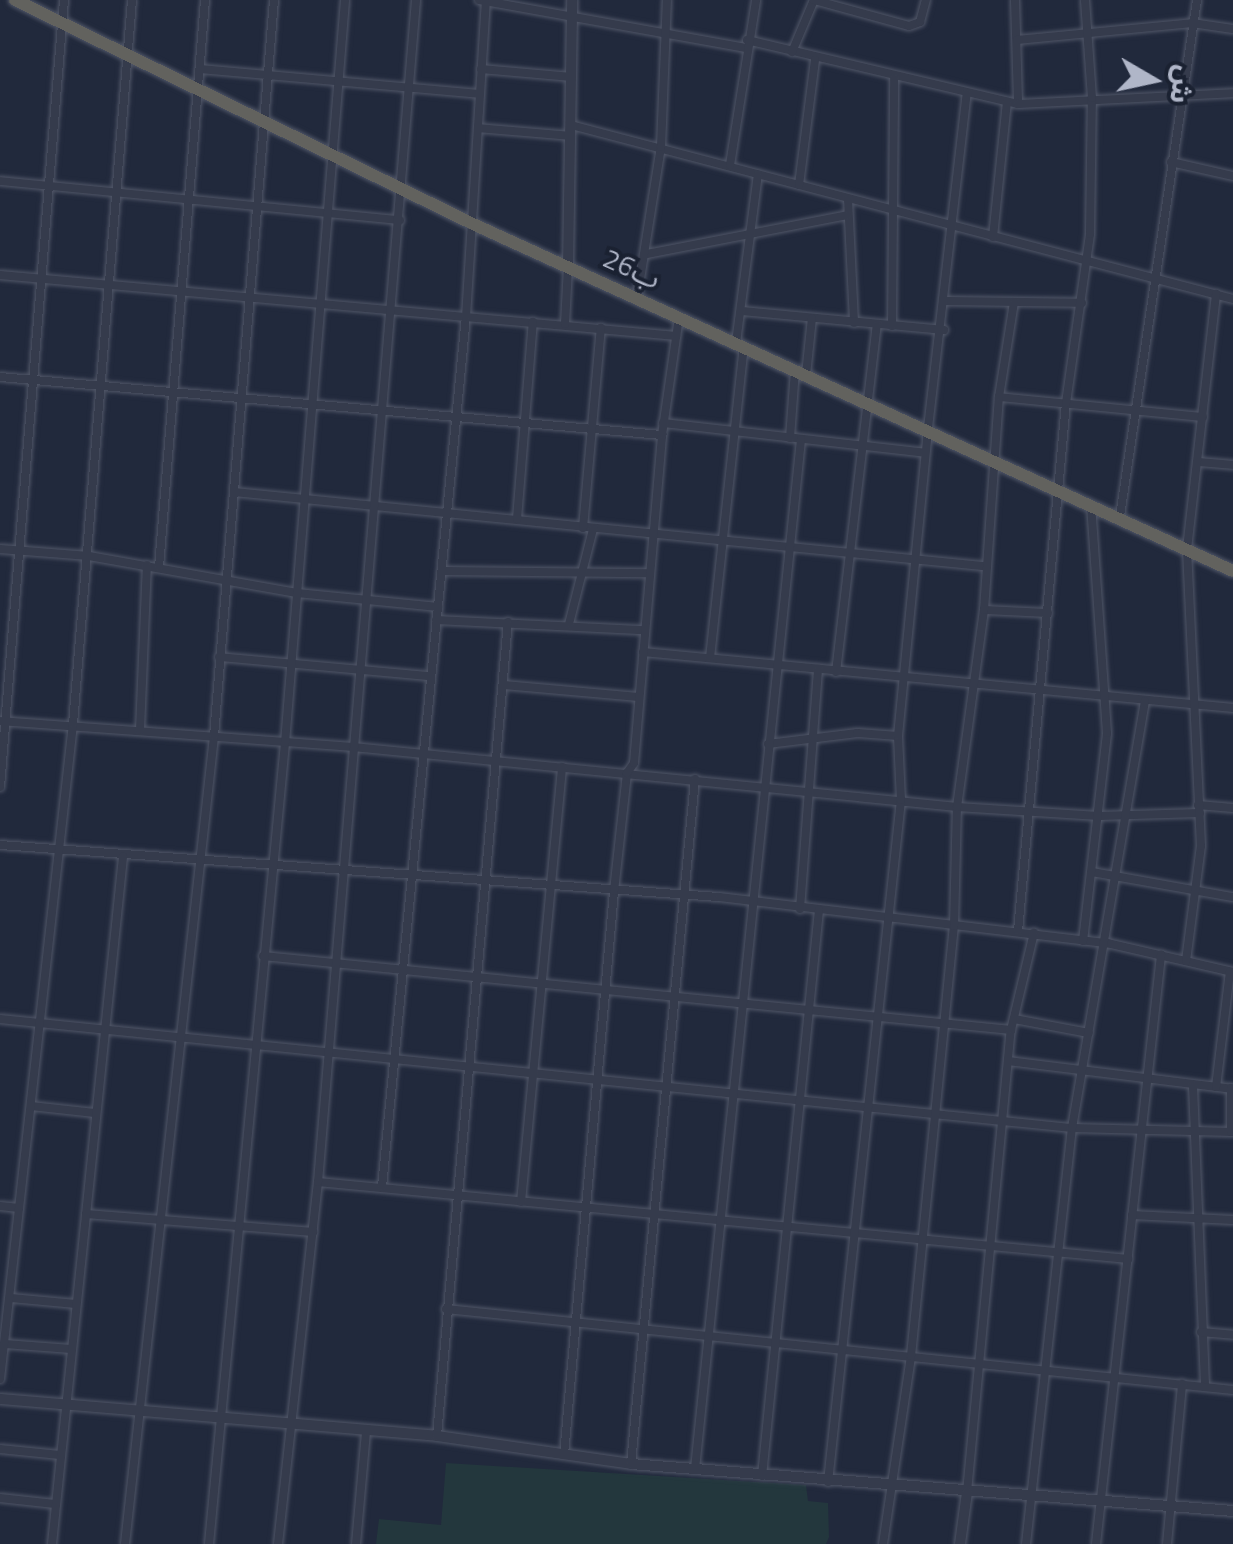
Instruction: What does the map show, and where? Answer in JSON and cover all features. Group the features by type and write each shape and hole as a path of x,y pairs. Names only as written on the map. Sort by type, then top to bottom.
{"highway":[{"name":"26ب","path":"16,0 62,26 473,224 868,399 1233,571"}],"street":[{"path":"0,787 64,0"},
{"path":"0,1379 73,724 104,385 132,0"},
{"path":"159,567 205,0"},
{"path":"126,1544 214,736 262,205 274,0"},
{"path":"209,1544 235,1226 256,1049 291,662 344,0"},
{"path":"278,1544 318,1182 340,866 378,506 416,0"},
{"path":"382,1187 407,968 429,676 466,317 483,0 663,35 792,52 1018,104 1233,92"},
{"path":"564,324 572,0"},
{"path":"637,298 647,254 661,146 666,0"},
{"path":"730,164 756,0"},
{"path":"792,52 814,0 909,26 920,22 926,0"},
{"path":"1015,0 1018,104"},
{"path":"1018,932 1066,403 1087,260 1092,98 1085,0"},
{"path":"1120,516 1151,278 1197,0"},
{"path":"1017,40 1192,23 1233,29"},
{"path":"799,185 815,60"},
{"path":"200,69 479,94"},
{"path":"481,70 572,76"},
{"path":"892,326 894,78"},
{"path":"828,1482 901,800 898,736 928,428 944,330 967,93"},
{"path":"992,237 1006,102"},
{"path":"478,128 571,130 661,146 848,200 1233,299"},
{"path":"1172,162 1233,176"},
{"path":"710,658 758,174"},
{"path":"0,181 190,196 400,220"},
{"path":"848,200 854,323"},
{"path":"647,254 847,215"},
{"path":"0,275 676,336"},
{"path":"1186,961 1196,892 1199,809 1190,704 1187,549 1200,462 1216,294"},
{"path":"946,301 1082,303"},
{"path":"884,1544 911,1356 954,926 957,807 984,610 982,566 998,398 1014,302"},
{"path":"742,311 944,330"},
{"path":"564,1457 609,990 614,891 627,773 634,763 663,423 679,317"},
{"path":"790,438 812,318"},
{"path":"517,520 533,322"},
{"path":"836,672 860,443 878,325"},
{"path":"569,624 588,529 590,427 601,328"},
{"path":"0,376 662,435"},
{"path":"998,398 1203,417"},
{"path":"663,423 860,443 926,454"},
{"path":"696,1470 725,1220 742,1004 801,439"},
{"path":"1200,462 1233,466"},
{"path":"234,492 982,566"},
{"path":"1083,940 1108,733 1090,503"},
{"path":"0,549 88,556 297,593 438,607"},
{"path":"140,730 148,565"},
{"path":"442,571 649,572"},
{"path":"984,610 1048,614"},
{"path":"436,620 644,630"},
{"path":"438,1436 454,1192 473,975 498,762 508,622"},
{"path":"642,652 1233,708"},
{"path":"220,657 429,676"},
{"path":"800,908 812,793 811,738 818,669"},
{"path":"504,684 638,698"},
{"path":"1026,1544 1043,1367 1063,1254 1072,1128 1130,812 1145,701"},
{"path":"3,721 353,747 957,807 1099,816 1233,808"},
{"path":"768,744 811,738 898,736"},
{"path":"522,1202 548,885 562,768"},
{"path":"632,1464 648,1331 695,779"},
{"path":"0,845 200,862 340,866 886,915 1107,943 1232,972 1216,1087"},
{"path":"52,1544 123,857"},
{"path":"1092,872 1233,897"},
{"path":"762,1476 819,910"},
{"path":"960,1544 1011,1030 1034,933"},
{"path":"1096,1544 1118,1376 1138,1129 1162,955"},
{"path":"264,956 1011,1030"},
{"path":"0,1019 256,1049 398,1059 668,1090 934,1112 1072,1128 1232,1132 1232,1088 1145,1081 1008,1061"},
{"path":"1014,1019 1089,1034"},
{"path":"1193,1086 1194,1218 1205,1386"},
{"path":"30,1106 95,1114"},
{"path":"318,1182 1128,1259"},
{"path":"0,1206 19,1208"},
{"path":"86,1214 313,1232"},
{"path":"1132,1216 1233,1220"},
{"path":"11,1298 76,1304"},
{"path":"446,1309 1043,1367 1233,1390"},
{"path":"1201,1332 1233,1335"},
{"path":"5,1344 71,1349"},
{"path":"1166,1544 1182,1384"},
{"path":"0,1398 438,1436 564,1457 696,1470 828,1482 892,1480 967,1492 1101,1498 1233,1511"},
{"path":"356,1544 366,1431"},
{"path":"0,1448 60,1455"},
{"path":"0,1498 56,1504"}],"shaded area":[{"path":"446,1463 806,1485 808,1501 828,1503 829,1537 826,1544 376,1544 379,1519 441,1525"}]}
